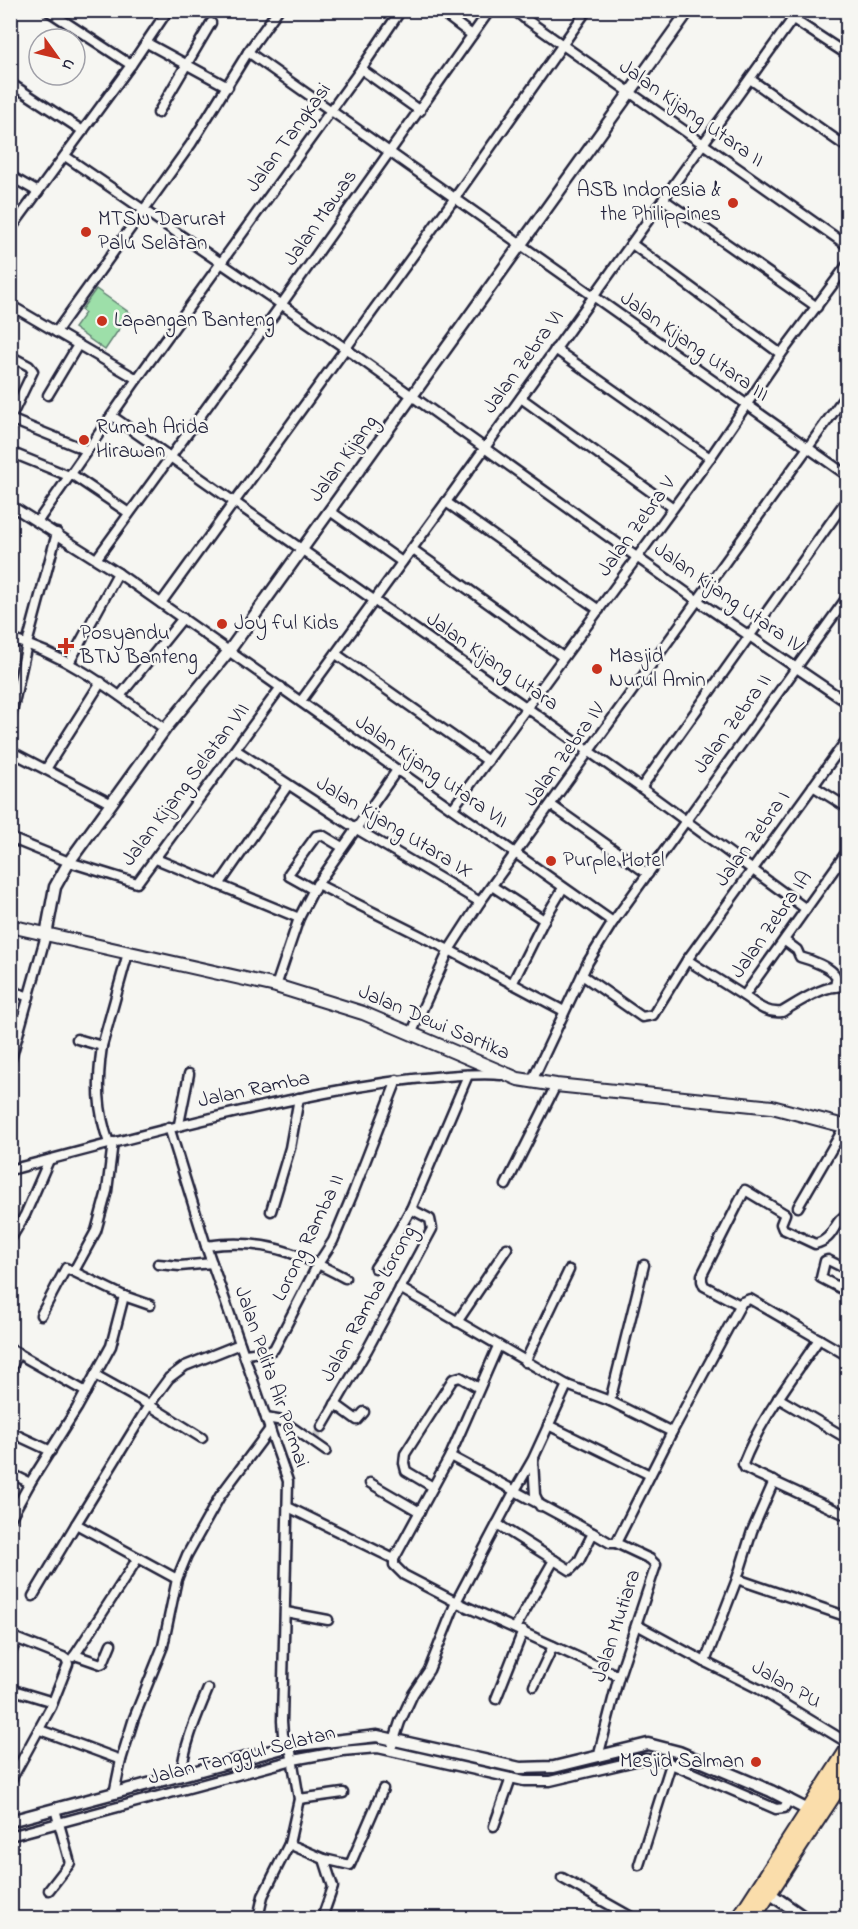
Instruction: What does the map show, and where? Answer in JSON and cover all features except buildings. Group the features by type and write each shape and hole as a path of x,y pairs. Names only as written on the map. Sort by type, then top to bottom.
{"highway":[{"path":"753,1918 764,1890 808,1810 848,1749"},
{"path":"739,1918 764,1890 848,1773"}],"main road":[{"name":"Jalan Dewi Sartika","path":"10,926 276,986 354,1009 510,1076 532,1082 772,1107 846,1127"}],"street":[{"path":"47,10 131,65"},
{"path":"10,230 147,44 168,10"},
{"path":"56,332 142,209 191,144 248,52 278,10"},
{"name":"Jalan Tangkasi","path":"38,521 86,450 331,112 401,10"},
{"path":"439,10 472,35"},
{"name":"Jalan Mawas","path":"97,558 281,305 490,10"},
{"name":"Jalan Kijang Utara II","path":"513,10 527,14 562,45 848,246"},
{"path":"161,603 454,199 587,10"},
{"name":"Jalan Kijang","path":"46,934 55,887 69,862 110,802 165,729 229,651 303,550 689,10"},
{"name":"Jalan Zebra VI","path":"301,701 799,10"},
{"path":"793,19 848,56"},
{"path":"158,113 211,23"},
{"path":"147,44 228,87"},
{"path":"248,52 454,199"},
{"path":"361,69 420,111"},
{"path":"750,79 848,148"},
{"path":"10,83 84,131"},
{"path":"65,156 345,348"},
{"path":"10,176 38,192"},
{"name":"Jalan Kijang Utara III","path":"454,199 848,476"},
{"path":"663,199 817,307"},
{"path":"632,244 781,354"},
{"name":"Jalan Zebra V","path":"453,808 710,458 781,354 848,264"},
{"path":"10,305 137,379"},
{"path":"48,396 78,345"},
{"name":"Jalan Kijang Utara IV","path":"345,348 698,601 848,703"},
{"path":"555,349 710,458"},
{"path":"10,356 29,366 33,371 10,419 86,450"},
{"name":"Jalan Zebra IV","path":"412,1032 449,950 480,902 848,392"},
{"path":"521,398 672,507"},
{"path":"112,416 235,503"},
{"path":"10,452 70,475 129,513"},
{"path":"641,788 848,498"},
{"path":"446,502 599,610"},
{"name":"Jalan Kijang Utara","path":"235,503 641,788 806,909"},
{"name":"Jalan Kijang Utara VII","path":"10,505 97,558 613,922"},
{"path":"330,511 402,562"},
{"path":"10,721 27,644 57,532"},
{"path":"412,549 563,657"},
{"path":"69,663 118,573"},
{"name":"Jalan Zebra II","path":"532,1082 582,975 613,922 848,596"},
{"path":"120,696 183,618"},
{"path":"10,639 69,663 101,682 165,729"},
{"path":"336,654 488,761"},
{"path":"46,769 101,682"},
{"name":"Jalan Kijang Selatan VII","path":"10,838 69,862 135,884 156,859 280,687"},
{"name":"Jalan Zebra I","path":"582,975 642,1017 653,1015 687,960 848,738"},
{"name":"Jalan Kijang Utara IX","path":"236,750 355,828 480,902"},
{"path":"10,751 110,802"},
{"path":"276,986 299,918 315,887 397,770"},
{"name":"Jalan Kijang Utara IX","path":"219,885 288,785"},
{"path":"813,786 848,808"},
{"path":"550,805 648,874"},
{"path":"342,847 322,835 317,835 289,876 449,950 564,1011"},
{"name":"Jalan Zebra IA","path":"687,960 744,996 848,850"},
{"path":"156,859 299,918"},
{"path":"492,886 544,920"},
{"path":"512,984 563,888"},
{"path":"10,1063 46,934"},
{"path":"785,941 797,950 800,957 810,959 833,972 836,977 835,987"},
{"path":"74,1271 98,1227 107,1191 111,1143 101,1122 98,1075 102,1046 128,953"},
{"path":"744,996 769,1013 774,1013 782,1012 825,989 842,986 848,988"},
{"path":"10,990 29,997"},
{"path":"77,1039 102,1046"},
{"path":"179,1124 189,1074"},
{"name":"Jalan Ramba","path":"10,1170 179,1124 298,1098 397,1080 468,1075 510,1076"},
{"name":"Jalan Ramba Lorong","path":"322,1427 432,1226 428,1218 411,1209 468,1075"},
{"name":"Lorong Ramba II","path":"245,1354 274,1349 318,1264 333,1241 397,1080"},
{"path":"506,1185 556,1085"},
{"path":"271,1211 290,1148 298,1098"},
{"name":"Jalan Pelita Air Permai","path":"169,1127 206,1246 288,1481 282,1721 283,1735 291,1754 299,1799"},
{"path":"798,1207 846,1127"},
{"path":"10,1240 23,1220 49,1160"},
{"path":"848,1214 841,1218 827,1240 815,1244 783,1229 781,1224 785,1214 748,1191 744,1191 702,1275 704,1286 742,1303 750,1299 848,1356"},
{"path":"375,1268 411,1209"},
{"path":"206,1246 233,1242 296,1253 345,1278"},
{"path":"458,1322 507,1248"},
{"path":"848,1270 828,1260 825,1261 820,1276 848,1292"},
{"path":"158,1264 180,1266 212,1263"},
{"path":"610,1401 644,1265"},
{"path":"41,1315 64,1269 67,1268 124,1296 150,1305"},
{"path":"525,1362 569,1270"},
{"path":"400,1288 567,1385 610,1401 672,1432"},
{"path":"10,1519 86,1392 113,1340 124,1296"},
{"name":"Jalan Mutiara","path":"597,1757 618,1676 656,1565 650,1559 616,1544 672,1432 742,1303"},
{"path":"819,1339 778,1398 746,1453 743,1464 745,1468 848,1515"},
{"path":"33,1596 149,1405 169,1378 183,1367 240,1344"},
{"path":"498,1346 450,1456 394,1559 397,1569 404,1575 456,1602 618,1676"},
{"path":"10,1371 14,1351 86,1392"},
{"path":"95,1375 202,1438"},
{"path":"433,1487 406,1471 405,1454 453,1379 460,1377 479,1388"},
{"path":"390,1751 413,1694 429,1670 456,1602 533,1460 567,1385"},
{"path":"778,1398 848,1439"},
{"path":"335,1404 357,1419 364,1412"},
{"path":"266,1418 283,1421 326,1451"},
{"path":"548,1425 650,1475"},
{"path":"114,1794 121,1760 134,1718 163,1646 177,1579 209,1513 270,1429"},
{"path":"10,1432 51,1451"},
{"path":"450,1456 540,1506 616,1544"},
{"path":"533,1460 535,1495 540,1506"},
{"path":"10,1473 30,1483"},
{"path":"705,1662 737,1580 752,1531 774,1481"},
{"path":"370,1483 420,1512"},
{"path":"288,1507 394,1559"},
{"path":"76,1524 177,1579"},
{"path":"497,1524 568,1570 573,1569 593,1533"},
{"path":"10,1782 40,1730 71,1658 138,1558"},
{"path":"495,1699 519,1630 554,1560"},
{"path":"737,1580 848,1617"},
{"path":"286,1612 328,1620"},
{"name":"Jalan PU","path":"637,1625 759,1689 848,1743"},
{"path":"10,1655 14,1638 63,1657 101,1664 111,1644"},
{"path":"534,1686 553,1646"},
{"path":"10,1689 53,1702"},
{"path":"176,1791 188,1738 208,1689"},
{"path":"40,1730 121,1760"},
{"name":"Jalan Tanggul Selatan","path":"10,1821 178,1777 291,1754 364,1736 394,1739 520,1768 554,1767 648,1744 690,1756 789,1799 808,1810"},
{"name":"Jalan Tanggul Selatan","path":"10,1836 176,1791 291,1754 378,1748 524,1781 550,1781 650,1759 671,1764 776,1809 786,1806 789,1799"},
{"path":"639,1864 671,1764"},
{"path":"494,1826 511,1779"},
{"path":"289,1844 324,1859 347,1865 352,1863 382,1789"},
{"path":"258,1918 263,1896 289,1844 299,1799 343,1793"},
{"path":"49,1890 70,1863 56,1809"},
{"path":"321,1918 333,1887 324,1859"},
{"path":"562,1878 633,1918"},
{"path":"764,1890 805,1918"}],"green space":[{"name":"Lapangan Banteng","path":"96,289 130,313 105,350 74,328 85,313 81,310"}],"tunnel":[{"path":"315,1438 322,1427"}],"place":[{"name":"ASB Indonesia & the Philippines","path":"733,203"},
{"name":"MTSN Darurat Palu Selatan","path":"86,232"},
{"name":"Lapangan Banteng","path":"102,321"},
{"name":"Rumah Arida Hirawan","path":"84,440"},
{"name":"Joy ful Kids","path":"222,624"},
{"name":"Posyandu BTN Banteng","path":"66,646"},
{"name":"Masjid Nurul Amin","path":"597,669"},
{"name":"Purple Hotel","path":"551,861"},
{"name":"Mesjid Salman","path":"756,1762"}]}
